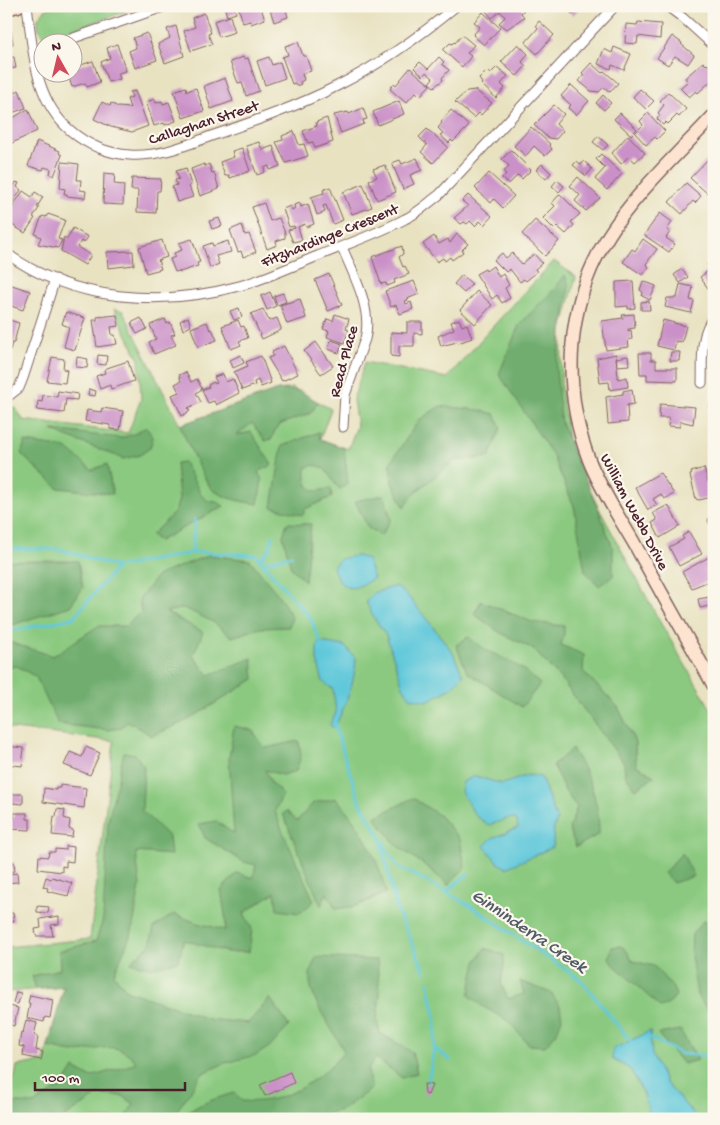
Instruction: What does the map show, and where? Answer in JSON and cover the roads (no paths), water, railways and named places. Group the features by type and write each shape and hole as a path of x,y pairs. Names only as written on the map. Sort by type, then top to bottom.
{"main road":[{"path":"6,9 18,6"},
{"name":"William Webb Drive","path":"714,115 622,215 600,250 586,281 574,329 572,379 579,428 591,464 714,686"}],"street":[{"name":"Callaghan Street","path":"27,6 33,32"},
{"path":"82,35 166,6"},
{"name":"Callaghan Street","path":"39,82 45,98 56,116 71,131 89,143 108,151 129,155 150,154 171,150 262,118 335,87 403,47 456,6"},
{"name":"Fitzhardinge Crescent","path":"6,253 55,279 88,290 156,299 191,297 242,286 342,246 406,219 439,195 615,6"},
{"path":"667,6 714,46"},
{"name":"Read Place","path":"342,246 368,319 368,330 345,395 343,427"},
{"path":"6,398 19,388 55,279"},
{"path":"702,383 704,333 714,317"}],"water":[{"path":"358,556 367,559 374,578 360,586 349,588 340,582 333,567 343,558"},
{"path":"396,586 409,597 452,651 463,675 450,689 427,701 411,698 403,687 386,635 366,602 373,593"},
{"path":"320,642 345,646 356,659 352,686 335,727 332,727 330,724 336,713 333,689 323,682 317,660 317,646"},
{"path":"529,775 541,777 557,820 554,828 553,847 506,868 498,863 484,846 492,838 518,828 517,820 510,818 489,825 476,816 461,792 463,782 475,776 502,784"},
{"path":"650,1031 652,1055 666,1083 698,1119 651,1119 644,1095 630,1069 612,1059 613,1049"}],"waterway":[{"path":"192,553 195,519"},
{"path":"259,560 270,548 273,536"},
{"path":"6,549 59,549 117,567"},
{"name":"Ginninderra Creek","path":"6,632 73,618 117,567 196,552 256,555 311,619 321,644"},
{"path":"262,563 292,555"},
{"name":"Ginninderra Creek","path":"336,723 335,727 359,800 396,865 469,905 581,980 633,1044"},
{"name":"Ginninderra Creek","path":"382,845 397,910 425,972"},
{"path":"446,892 468,874"},
{"name":"Ginninderra Creek","path":"428,982 436,1021 428,1083"},
{"path":"651,1038 681,1054 714,1056"},
{"path":"434,1048 450,1060"}]}
